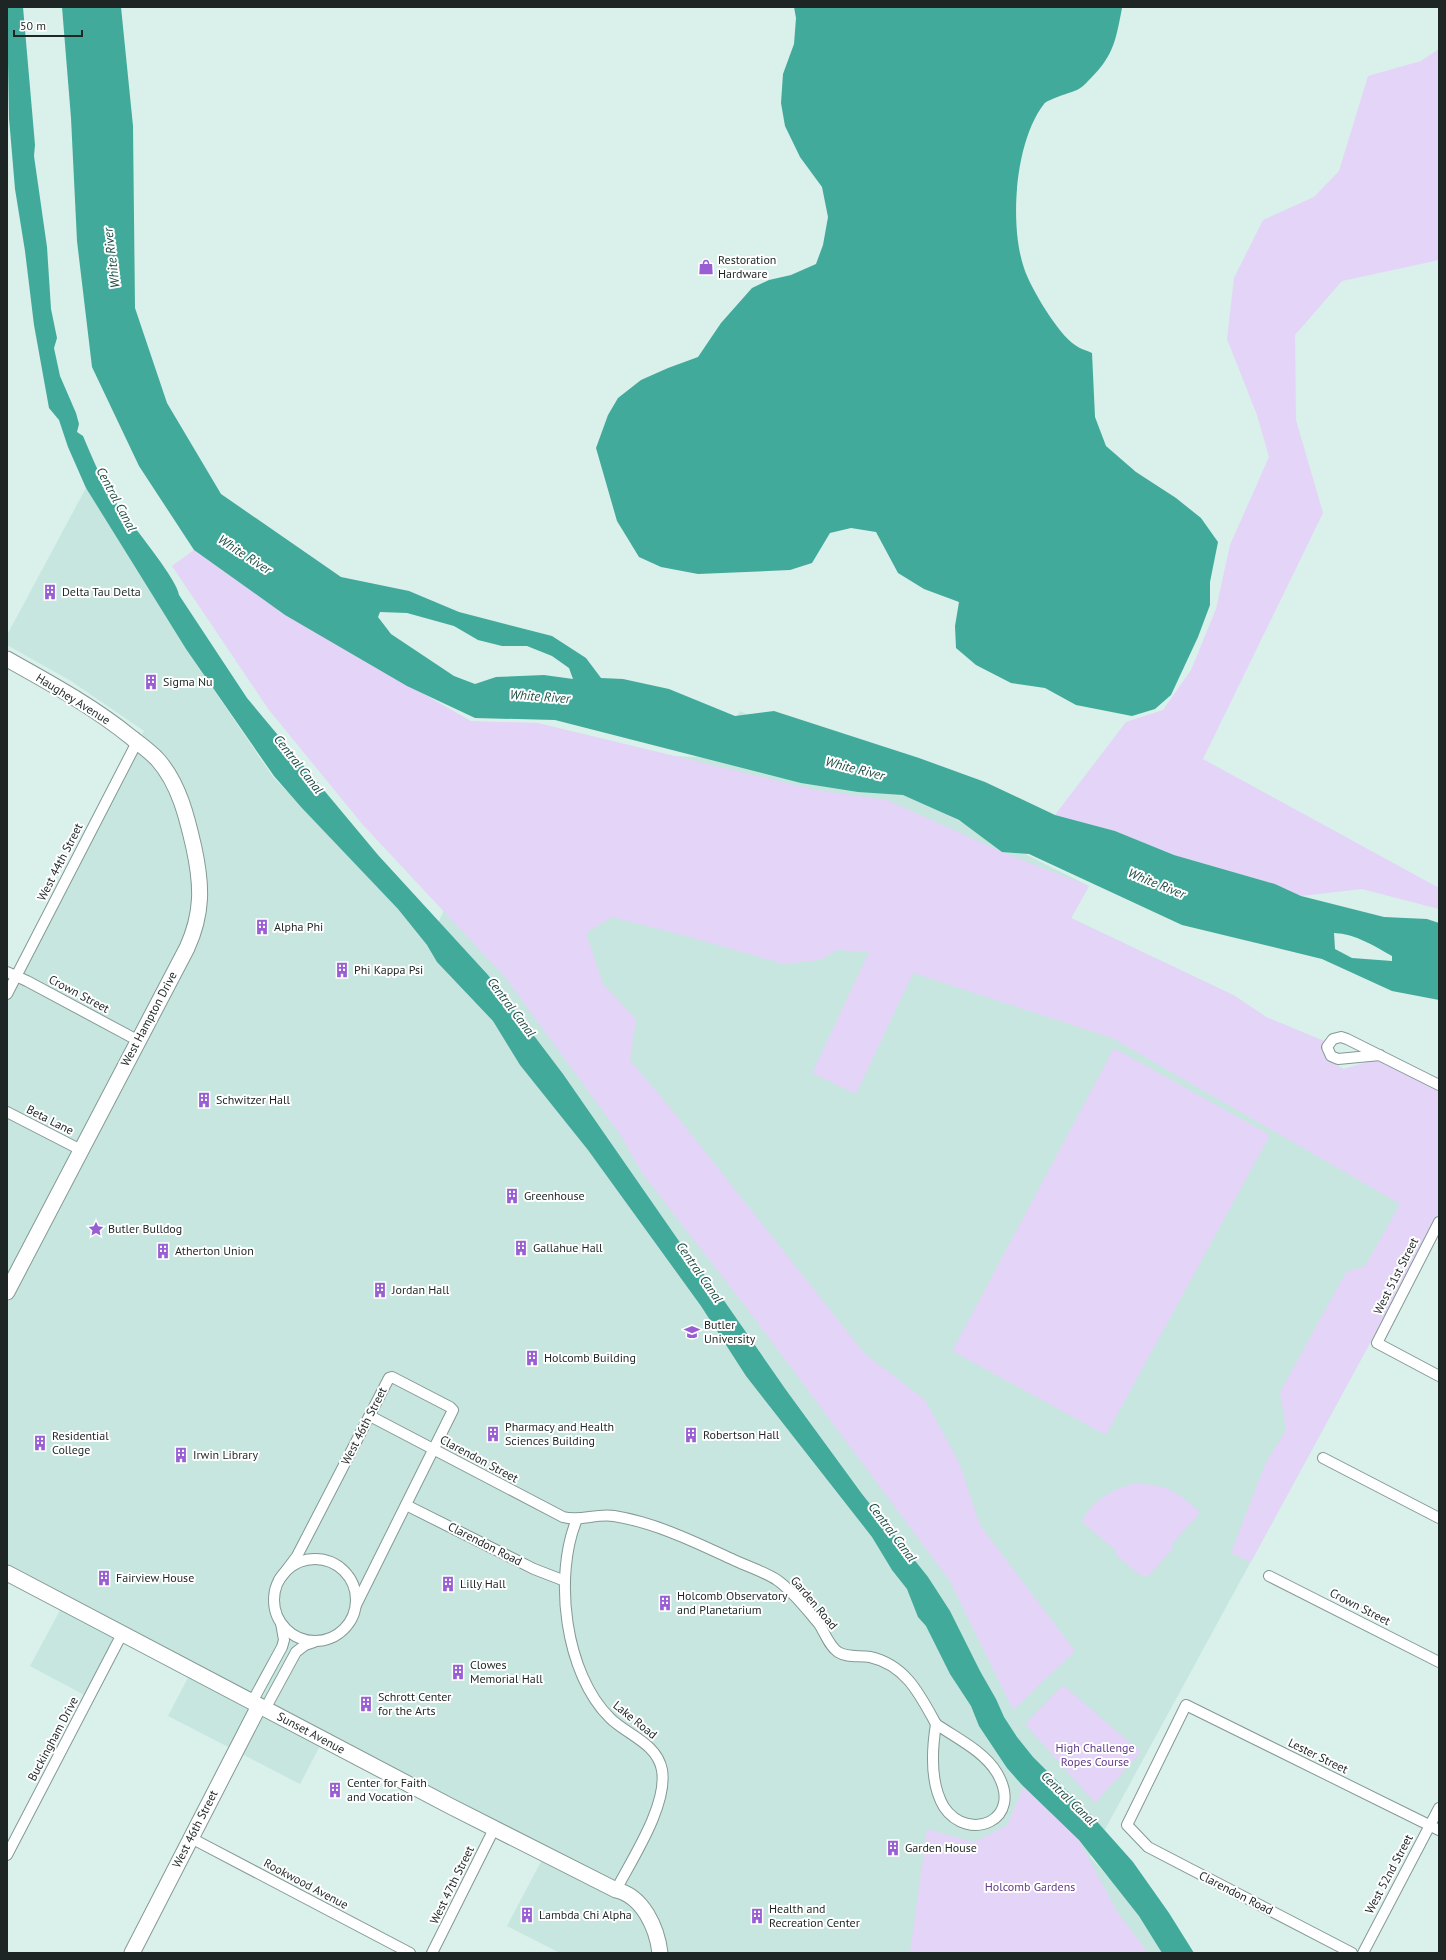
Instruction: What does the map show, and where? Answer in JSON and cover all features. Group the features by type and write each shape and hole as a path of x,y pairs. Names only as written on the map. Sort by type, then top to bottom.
{"street":[{"name":"Haughey Avenue","path":"7,659 113,722 137,742"},
{"name":"West 44th Street","path":"7,994 12,974 137,742"},
{"name":"West Hampton Drive","path":"7,1292 13,1265 81,1150 194,932 199,913 199,872 183,805 175,785 158,759 137,742"},
{"name":"Crown Street","path":"12,974 137,1040"},
{"path":"1380,1054 1439,1085"},
{"name":"Beta Lane","path":"7,1112 81,1150"},
{"name":"West 51st Street","path":"1438,1228 1377,1343 1439,1376"},
{"name":"West 46th Street","path":"259,1706 296,1652 305,1645 332,1637 344,1630 352,1618 356,1605 452,1413 450,1406 392,1378 389,1378 296,1556 279,1580"},
{"name":"Clarendon Street","path":"370,1416 560,1516 577,1519"},
{"path":"1323,1458 1439,1518"},
{"name":"Clarendon Road","path":"406,1505 534,1569 565,1581"},
{"name":"Garden Road","path":"577,1519 605,1515 639,1522 700,1544 772,1577 785,1587 810,1614 838,1652 846,1655 878,1659 889,1663 903,1673 914,1685 936,1724 983,1757 997,1773 1006,1801 1002,1811 996,1818 982,1824 969,1825 954,1817 945,1808 938,1792 934,1771 934,1736 936,1724"},
{"name":"Lake Road","path":"577,1519 567,1552 565,1581 574,1656 588,1691 597,1704 613,1722 651,1749 658,1758 662,1770 662,1791 657,1808 616,1890"},
{"name":"West 46th Street","path":"318,1641 300,1638 289,1632 281,1623 275,1612 274,1600 279,1580 286,1570 296,1563 308,1559 321,1559 333,1562 344,1570 351,1580 356,1592 356,1605"},
{"name":"Sunset Avenue","path":"7,1573 494,1829 616,1890 624,1892 634,1899 647,1915 654,1927 660,1953"},
{"name":"Crown Street","path":"1269,1576 1439,1662"},
{"name":"West 46th Street","path":"132,1953 259,1706 284,1640 281,1623"},
{"name":"Buckingham Drive","path":"7,1855 122,1634"},
{"name":"Clarendon Road","path":"1186,1705 1127,1825 1148,1847 1352,1953"},
{"name":"Lester Street","path":"1186,1705 1434,1828"},
{"name":"West 52nd Street","path":"1363,1953 1434,1828 1439,1808"},
{"name":"West 47th Street","path":"432,1953 494,1829"},
{"name":"Rookwood Avenue","path":"190,1838 410,1953"},
{"name":"Sunset Avenue","path":"616,1890 641,1918 647,1928 654,1953"}],"shaded area":[{"name":"Butler University","path":"86,488 186,649 273,777 398,909 427,945 537,723 674,756 716,758 740,711 1089,886 1071,918 1235,996 1266,1017 1324,1041 1321,1050 1328,1060 1344,1069 1382,1058 1439,1216 1090,1857 1141,1913 1164,1953 560,1953 507,1926 545,1854 323,1740 300,1784 168,1716 192,1670 123,1634 88,1697 30,1666 64,1603 7,1573 7,997 144,731 71,681 7,645 7,635"}],"green space":[{"path":"1439,49 1439,260 1342,281 1295,335 1296,420 1323,513 1203,759 1439,888 1439,909 1362,889 1301,896 1275,884 1174,855 1115,831 1055,815 1126,722 1163,710 1191,670 1216,609 1230,545 1269,457 1257,415 1227,339 1234,278 1263,220 1314,197 1339,171 1368,76 1421,61"},
{"path":"194,550 285,615 471,721 537,723 816,790 887,800 1002,852 1089,886 1071,918 1235,996 1266,1017 1324,1041 1321,1050 1328,1060 1343,1069 1382,1058 1439,1088 1439,1216 1251,1562 1231,1553 1265,1464 1286,1430 1280,1392 1346,1272 1365,1266 1400,1204 1112,1038 913,973 856,1094 812,1073 869,952 837,950 820,960 784,964 612,917 586,933 603,984 636,1019 630,1060 676,1115 865,1354 925,1400 959,1462 980,1525 1075,1651 1013,1710 950,1581 745,1306 642,1173 621,1136 505,977 363,825 269,710 172,566"},
{"path":"1114,1048 1270,1135 1106,1435 952,1351"},
{"path":"1133,1484 1153,1485 1170,1490 1185,1499 1200,1513 1172,1544 1173,1548 1149,1576 1141,1576 1117,1556 1116,1551 1082,1522 1096,1502 1117,1489"},
{"name":"High Challenge Ropes Course","path":"1063,1685 1141,1752 1095,1803 1025,1724"},
{"name":"Holcomb Gardens","path":"1024,1786 1079,1840 1116,1910 1148,1953 910,1953 927,1829 974,1842 1007,1825"}],"water":[{"name":"Central Canal","path":"7,7 23,7 35,145 34,156 47,247 51,309 57,338 54,348 60,376 76,413 79,424 77,432 83,436 109,492 169,574 179,595 247,698 378,855 488,975 563,1074 681,1244 725,1302 786,1390 862,1494 928,1577 950,1611 1004,1717 1017,1737 1033,1757 1092,1816 1133,1862 1169,1913 1194,1953 1162,1953 1139,1916 1079,1840 1022,1785 1007,1768 979,1726 971,1706 950,1674 926,1626 918,1617 907,1589 892,1570 872,1537 746,1376 701,1306 588,1150 520,1065 493,1021 437,962 427,945 398,909 301,807 274,776 186,649 86,488 68,447 59,420 49,408 34,325 25,251 15,189 9,118"},
{"name":"White River","path":"62,7 121,7 133,126 135,308 167,403 221,494 341,577 409,591 459,612 552,636 586,658 601,678 623,679 669,689 735,716 774,711 919,758 985,782 1055,815 1115,831 1174,855 1275,884 1301,896 1384,917 1427,919 1439,923 1439,1000 1392,991 1322,959 1182,925 1029,854 1002,852 959,820 903,795 858,792 801,783 555,720 475,718 407,686 285,615 194,550 139,466 92,367 77,241 71,118","holes":["380,612 407,613 454,626 478,640 502,646 527,646 552,656 569,668 573,679 544,675 496,677 475,684 454,676 391,634 378,617","1334,933 1350,936 1364,941 1392,956 1392,961 1352,958 1335,949"]},
{"path":"794,7 1122,8 1116,38 1105,62 1099,70 1079,89 1046,102 1034,120 1021,161 1016,207 1017,229 1019,250 1024,268 1045,310 1068,339 1077,346 1092,353 1095,417 1106,446 1136,472 1176,498 1201,518 1218,542 1210,582 1210,605 1198,637 1171,695 1155,709 1132,716 1076,705 1045,688 1011,683 976,665 956,648 955,626 959,602 924,589 898,573 876,532 851,528 830,533 812,563 790,570 698,574 661,567 639,557 617,521 596,448 608,415 618,398 641,380 698,357 721,323 752,288 769,280 791,275 816,264 823,245 828,217 822,187 800,157 785,126 781,103 783,74 794,44 796,18"}],"place":[{"name":"Restoration Hardware","path":"706,267"},
{"name":"Delta Tau Delta","path":"50,592"},
{"name":"Sigma Nu","path":"151,682"},
{"name":"Alpha Phi","path":"262,927"},
{"name":"Phi Kappa Psi","path":"342,970"},
{"name":"Schwitzer Hall","path":"204,1100"},
{"name":"Greenhouse","path":"512,1196"},
{"name":"Butler Bulldog","path":"96,1229"},
{"name":"Gallahue Hall","path":"521,1248"},
{"name":"Atherton Union","path":"163,1251"},
{"name":"Jordan Hall","path":"380,1290"},
{"name":"Butler University","path":"692,1332"},
{"name":"Holcomb Building","path":"532,1358"},
{"name":"Pharmacy and Health Sciences Building","path":"493,1434"},
{"name":"Robertson Hall","path":"691,1435"},
{"name":"Residential College","path":"40,1443"},
{"name":"Irwin Library","path":"181,1455"},
{"name":"Fairview House","path":"104,1578"},
{"name":"Lilly Hall","path":"448,1584"},
{"name":"Holcomb Observatory and Planetarium","path":"665,1603"},
{"name":"Clowes Memorial Hall","path":"458,1672"},
{"name":"Schrott Center for the Arts","path":"366,1704"},
{"name":"Center for Faith and Vocation","path":"335,1790"},
{"name":"Garden House","path":"893,1848"},
{"name":"Lambda Chi Alpha","path":"527,1915"},
{"name":"Health and Recreation Center","path":"757,1916"}]}
